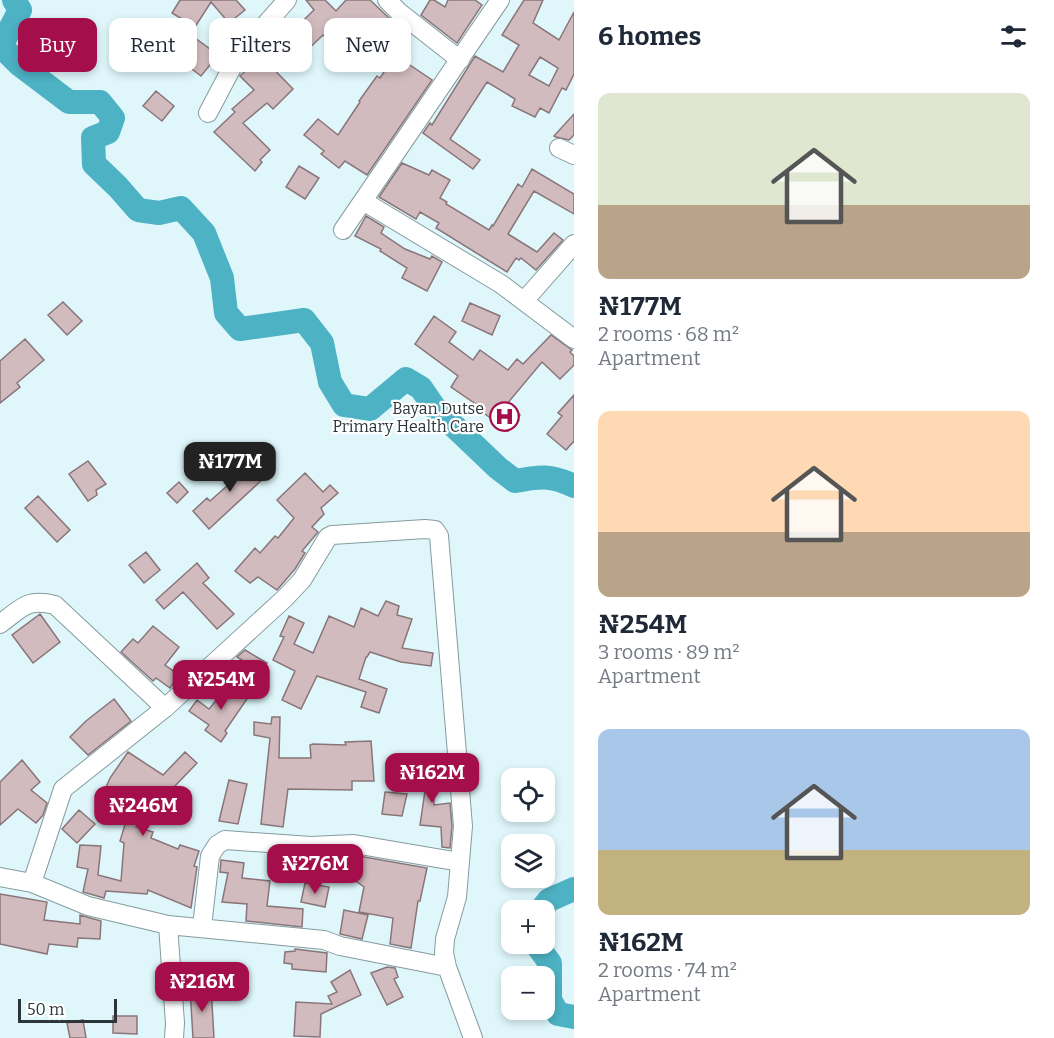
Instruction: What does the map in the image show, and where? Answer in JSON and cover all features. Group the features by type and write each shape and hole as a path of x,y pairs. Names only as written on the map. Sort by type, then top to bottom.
{"street":[{"path":"208,113 238,56 287,0"},
{"path":"387,0 460,60"},
{"path":"343,230 500,0"},
{"path":"363,201 501,284 574,339"},
{"path":"524,301 574,244"},
{"path":"32,883 63,789 165,708 302,580 328,537 435,530 439,536 463,826 457,897 445,939 444,953 473,1038"},
{"path":"0,624 27,605 37,601 55,605 165,708"},
{"path":"202,927 210,856 217,845 225,840 311,846 354,844 460,862"},
{"path":"0,877 32,883 88,906 168,925 324,940 340,946 447,967"},
{"path":"168,925 174,1038"}],"building":[{"path":"180,0 236,0 245,10 235,18 225,18 211,2 197,24 197,18 180,18 172,13"},
{"path":"306,0 325,0 336,11 346,0 370,0 389,18 324,18 324,36 312,46 312,18 306,18 314,10"},
{"path":"430,0 445,7 448,0 475,0 482,5 457,43 421,15"},
{"path":"524,0 543,0 533,23 559,40 574,12 574,74 566,90 562,88 549,113 540,108 535,117 512,106 515,99 487,82 450,139 480,160 473,169 423,133 430,123 432,125 475,56 503,72 519,45 502,35","holes":["540,57 558,68 549,86 529,75"]},
{"path":"197,39 209,48 209,66 201,76 196,72"},
{"path":"411,66 432,80 367,175 345,161 339,168 321,154 324,151 304,135 318,119 338,135 377,76 380,78 384,72 411,72"},
{"path":"244,72 277,72 293,89 273,109 267,103 243,123 270,150 260,160 262,162 255,171 214,132 235,112 232,109 254,90 240,76"},
{"path":"156,91 174,106 162,121 143,106"},
{"path":"574,114 574,135 569,140 554,136"},
{"path":"402,163 429,175 432,170 450,180 440,198 489,230 518,184 522,187 532,169 574,194 574,214 534,191 508,234 537,252 554,233 563,240 536,270 521,258 519,260 516,258 507,272 436,228 439,223 420,212 416,219 379,197"},
{"path":"299,166 319,178 305,199 286,187"},
{"path":"366,216 384,227 381,233 405,249 430,259 432,256 442,262 427,291 402,278 407,268 380,251 381,249 355,236"},
{"path":"63,302 82,321 67,335 48,315"},
{"path":"470,303 500,316 492,335 462,321"},
{"path":"434,316 456,332 449,342 473,360 480,350 508,370 517,359 523,364 551,335 572,350 570,352 574,356 574,365 560,379 542,362 506,405 520,415 508,431 481,411 483,409 451,387 458,376 415,344"},
{"path":"25,339 44,360 17,383 20,387 0,403 0,361"},
{"path":"574,395 574,441 566,450 547,434 562,416 558,413"},
{"path":"246,456 265,477 209,529 193,511 207,498 210,501 236,478 229,470"},
{"path":"88,461 106,484 96,490 97,495 88,501 69,474"},
{"path":"305,473 323,492 330,485 338,493 321,508 324,514 312,527 318,532 302,551 305,553 295,569 277,590 258,577 250,583 235,571 255,548 260,553 275,536 278,538 294,518 277,500"},
{"path":"179,482 188,492 177,503 167,493"},
{"path":"38,496 70,530 57,542 25,508"},
{"path":"146,552 160,570 144,583 129,565"},
{"path":"197,563 209,578 203,583 234,614 217,629 183,592 164,609 156,600"},
{"path":"386,601 399,606 397,615 412,619 402,648 433,653 431,666 401,662 370,652 366,657 359,679 387,689 379,713 361,707 366,692 317,676 301,709 282,700 295,671 273,660 284,637 280,636 289,616 304,623 294,644 313,653 329,616 354,627 361,608 378,616"},
{"path":"40,614 60,642 33,663 12,635"},
{"path":"153,626 179,647 165,665 179,675 170,688 156,678 153,681 121,652 133,639 138,643"},
{"path":"245,650 267,663 258,678 247,672 251,666 237,657"},
{"path":"230,684 234,684 249,696 225,731 227,733 221,742 205,730 209,725 189,711 197,700 209,709"},
{"path":"114,699 131,721 88,755 70,737"},
{"path":"272,717 280,717 279,758 311,758 310,745 313,744 346,745 345,742 371,741 374,781 352,781 352,790 288,789 283,827 261,824 270,738 254,735 254,722 271,724"},
{"path":"128,752 163,775 185,752 197,763 175,786 167,802 150,794 136,827 153,832 151,838 178,849 180,845 199,851 194,866 197,867 191,908 148,890 147,894 106,891 104,898 83,892 88,869 77,867 80,845 101,846 98,875 121,881 124,843 120,841 127,818 98,805 110,778"},
{"path":"22,760 40,782 31,790 47,803 43,815 36,823 18,809 0,825 0,782"},
{"path":"404,768 434,768 434,805 450,803 452,826 450,848 442,847 441,827 420,825 426,784 404,780"},
{"path":"229,780 247,784 238,824 219,821"},
{"path":"385,792 407,794 402,816 382,814"},
{"path":"79,810 95,824 77,843 62,829"},
{"path":"348,856 427,868 420,901 418,901 411,948 390,944 393,918 359,912 364,887 353,879 344,882"},
{"path":"221,860 244,863 242,878 270,881 267,906 303,909 302,927 246,921 247,904 222,902 228,873 220,872"},
{"path":"305,883 329,887 325,907 301,902"},
{"path":"0,894 47,902 44,920 80,924 80,915 101,921 100,939 78,938 77,947 49,944 47,954 0,944"},
{"path":"344,910 368,915 362,939 340,934"},
{"path":"295,949 327,953 326,972 292,969 292,964 284,963 285,952 295,951"},
{"path":"387,967 395,968 398,977 394,979 403,997 387,1005 371,973"},
{"path":"350,970 361,995 321,1014 320,1037 294,1036 296,1002 332,1004 328,996 337,992 331,982"},
{"path":"211,987 214,1038 193,1038 190,988"},
{"path":"113,1016 137,1016 137,1034 113,1033"},
{"path":"83,1020 86,1038 70,1038 67,1023"}],"waterway":[{"path":"14,0 20,10 1,46 20,65 69,102 100,102 113,118 108,132 93,138 94,164 138,210 159,213 181,208 204,233 222,278 226,313 240,329 304,320 322,343 330,382 344,405 370,409 406,379 421,388 434,407 498,468 515,481 545,478 574,486"},
{"path":"549,900 574,889"},
{"path":"543,954 550,963 550,1000 558,1014 574,1017"}],"place":[{"name":"Bayan Dutse Primary Health Care","path":"505,417"}]}
